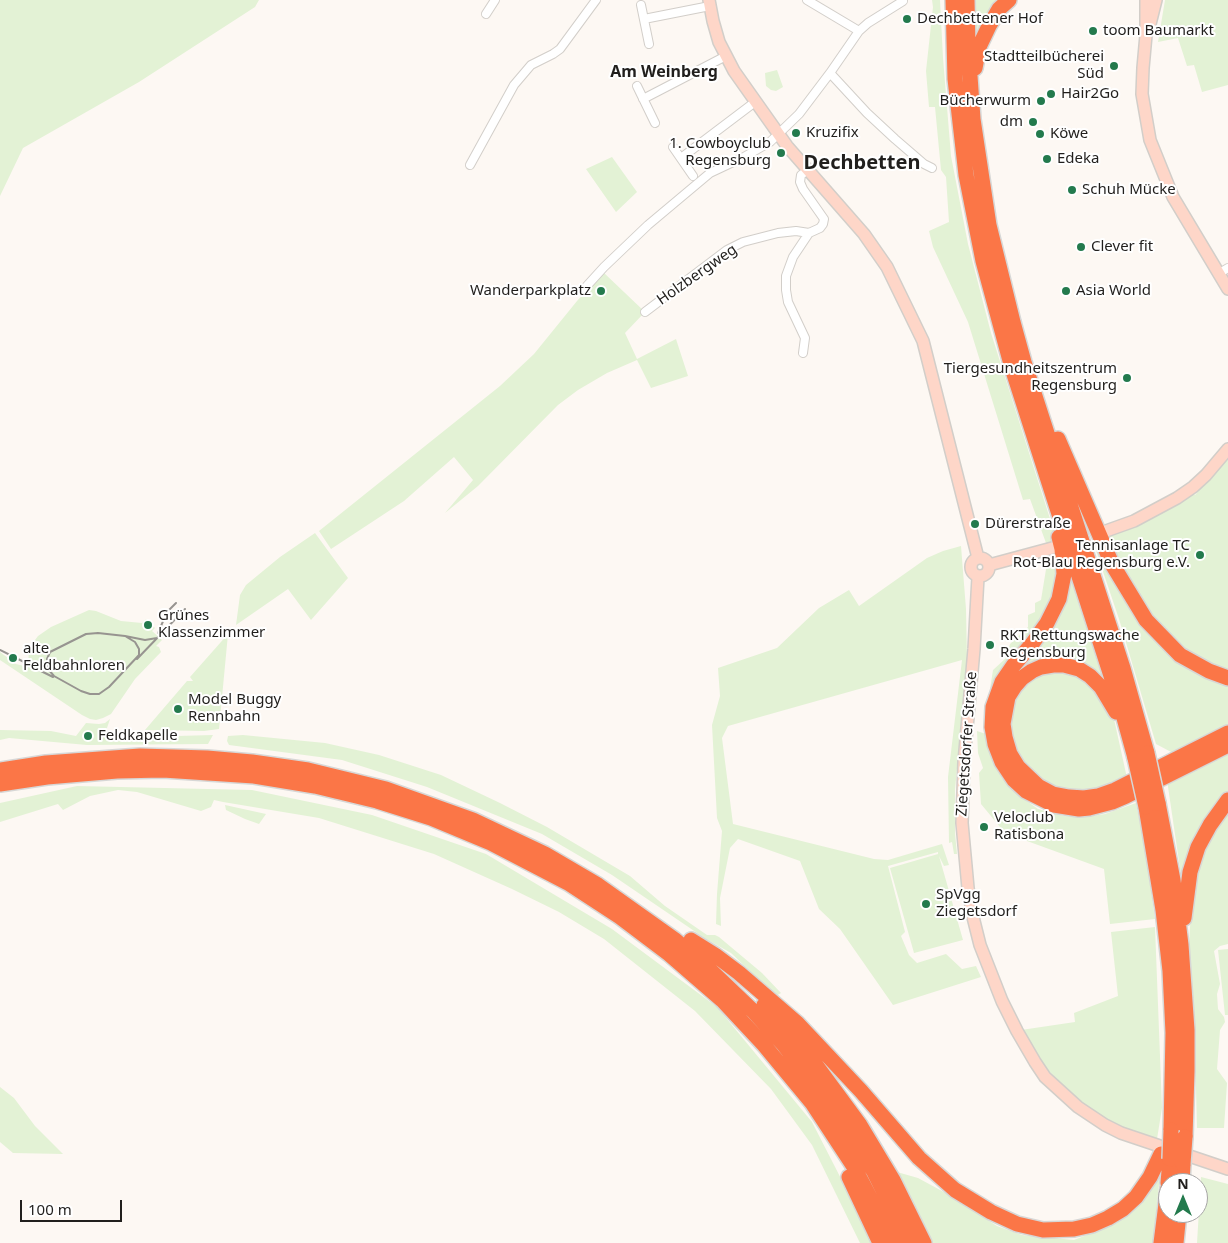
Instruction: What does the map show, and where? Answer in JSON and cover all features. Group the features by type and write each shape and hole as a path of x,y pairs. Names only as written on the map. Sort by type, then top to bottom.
{"highway":[{"path":"947,0 952,16"},
{"path":"598,885 639,903 739,973 796,1023 861,1091 919,1158 935,1173 972,1202 1017,1224 1043,1230 1074,1229 1092,1225 1108,1218 1123,1209 1136,1197 1150,1177 1171,1159 1185,1137 1187,1030 1181,945 1173,880 1137,752 1002,332 975,224 966,175 955,79 953,0"},
{"path":"967,0 970,78 976,146 989,225 1024,362 1123,668 1137,752"},
{"path":"970,78 976,67 979,47 989,26 999,9 1009,0"},
{"path":"1024,362 1037,381 1047,412 1078,489 1112,564 1146,620 1180,655 1209,671 1228,678"},
{"path":"1057,508 1064,574 1059,599 1047,623 1032,644 1012,666 1002,682 993,707 992,727 995,744 1008,772 1026,791 1040,799 1064,807 1090,808 1126,796 1228,745"},
{"path":"1137,752 1123,739 1118,717 1108,696 1090,676 1078,669 1064,665 1041,667 1022,678 1008,697 1003,724 1010,754 1018,767 1038,786 1053,794 1069,797 1084,798 1098,796 1115,790 1228,733"},
{"path":"81,749 140,756 207,758 252,762 308,770 386,789 437,806 512,837 598,885 674,939 707,967 736,994 783,1044 826,1099 855,1142 890,1203 910,1243"},
{"path":"0,770 46,763 140,756"},
{"path":"0,784 47,777 124,770 193,771 254,776 315,786 378,801 431,818 491,843 568,883 620,917 669,954 722,1000 790,1075 830,1129 868,1190 894,1243"},
{"path":"1181,945 1190,872 1204,835 1228,800"},
{"path":"1152,805 1170,971 1173,1033 1169,1173"},
{"path":"691,940 754,995 830,1082 880,1157 924,1243"},
{"path":"830,1129 838,1153 880,1243"},
{"path":"1171,1159 1177,1173"},
{"path":"1161,1243 1164,1223"},
{"path":"1176,1243 1178,1223"}],"street":[{"path":"486,14 495,0"},
{"path":"470,165 514,86 530,65 554,54 560,49 596,0"},
{"path":"806,0 859,31"},
{"path":"1146,0 1142,94 1150,140 1173,197 1228,289"},
{"path":"1146,35 1156,0"},
{"path":"584,288 648,225 710,173 770,142 799,114 859,31 903,1"},
{"path":"644,19 710,3 712,21 719,42 755,102 808,170 864,234 887,267 923,341 978,558"},
{"path":"641,5 649,44"},
{"path":"643,99 726,56"},
{"path":"830,73 867,113 924,164 932,168"},
{"path":"637,86 655,123"},
{"path":"681,158 755,102"},
{"path":"673,147 693,176"},
{"path":"803,353 805,338 788,302 786,276 794,257 809,233 820,228 823,224 824,219 800,182 802,175 808,170"},
{"name":"Holzbergweg","path":"645,312 727,250 743,242 778,233 796,231 809,233"},
{"path":"1218,274 1228,268"},
{"path":"1106,532 1134,521 1177,498 1206,475 1228,449"},
{"path":"989,565 1056,547"},
{"path":"978,558 985,559 989,565 985,575 975,575 970,569 972,562 978,558"},
{"name":"Ziegetsdorfer Straße","path":"978,576 964,762 962,823 968,888 973,917 980,945 1002,1001 1016,1031 1045,1077 1078,1107 1098,1121 1121,1133 1228,1169"}],"green space":[{"path":"0,0 259,0 255,7 139,82 23,148 0,196"},
{"path":"932,0 940,0 951,156 968,244 991,333 1052,525 1055,541 1046,543 1030,499 1023,500 968,322 933,247 929,231 949,222 946,177 941,170 935,107 929,107 926,71 933,7"},
{"path":"976,0 1003,0 976,42"},
{"path":"1165,0 1228,0 1228,85 1202,92 1194,65 1187,66 1178,38 1158,42"},
{"path":"777,70 783,87 776,91 766,86 765,73"},
{"path":"612,157 637,192 616,212 586,169"},
{"path":"603,272 645,312 625,333 637,359 676,339 688,376 651,388 637,360 607,373 578,390 558,405 478,486 445,513 473,480 454,457 404,501 331,549 319,531 500,386 534,354"},
{"path":"1228,459 1228,673 1183,651 1138,600 1106,535 1157,515 1195,495"},
{"path":"315,533 348,578 311,620 288,589 236,625 240,595 246,585 280,557"},
{"path":"1096,541 1145,627 1228,684 1228,727 1173,753 1156,744 1119,619 1093,542"},
{"path":"961,546 966,609 967,659 955,790 957,854 954,854 952,842 949,843 948,777 962,660 728,726 722,738 733,824 874,859 888,860 942,844 949,865 944,866 939,856 963,940 914,953 890,868 938,854 938,852 888,866 905,932 901,936 909,955 917,963 946,954 962,969 976,966 981,977 893,1005 840,929 819,909 800,861 738,839 730,848 720,898 721,926 716,924 722,831 717,818 712,725 720,696 718,668 777,648 819,608 849,590 859,606 927,558"},
{"path":"1057,554 1058,566 1055,590 1045,615 990,689 993,670 1006,658 1010,644 1028,627 1028,615 1035,612 1035,603 1041,600 1048,557"},
{"path":"1069,573 1103,679 1061,659 1001,694"},
{"path":"89,610 121,621 142,623 146,619 155,628 152,631 162,640 156,646 159,647 161,652 135,679 111,714 96,720 82,715 0,660 0,652 16,664 28,667 29,648 38,636 51,627"},
{"path":"228,634 219,729 204,731 145,730 187,681 193,681 190,677"},
{"path":"1063,669 1094,684 1114,719 1127,778 1088,792 1056,789 1024,767 1011,740 1009,711 1022,684 1034,675"},
{"path":"110,719 106,731 108,736 104,738 213,735 208,744 87,745 9,738 0,740 0,730 51,731 76,736 86,723 105,723"},
{"path":"977,731 986,734 992,760 1002,778 1017,794 1038,809 1064,816 1085,817 1105,814 1136,803 1145,848 1155,919 1110,924 1104,869 1005,833 981,804 979,773 983,768 978,753"},
{"path":"243,735 325,743 379,755 441,775 500,803 547,827 630,876 665,906 707,935 719,937 762,973 781,993 776,996 731,953 706,939 612,875 542,834 427,787 342,760 229,745 227,741 228,736"},
{"path":"1228,749 1228,792 1182,882 1167,780"},
{"path":"77,786 252,790 372,815 486,854 612,929 717,1007 812,1122 874,1243 860,1243 812,1145 771,1089 695,1011 604,939 559,912 434,854 319,818 214,800 211,807 201,811 137,792 118,790 90,796 63,810 58,804 0,822 0,803"},
{"path":"225,805 266,814 259,824 226,810"},
{"path":"1228,813 1228,944 1220,946 1214,951 1220,984 1217,994 1218,1009 1225,1022 1220,1030 1217,1069 1227,1083 1224,1128 1197,1128 1194,1009 1189,944 1193,888 1204,852"},
{"path":"1155,927 1162,1108 1157,1139 1119,1126 1077,1100 1043,1065 1021,1030 1075,1022 1074,1013 1118,996 1111,932"},
{"path":"1228,949 1228,1015 1225,1015 1218,950"},
{"path":"0,1087 14,1098 35,1126 63,1154 13,1153 0,1142"},
{"path":"897,1172 918,1178 997,1226 1022,1235 1074,1240 1117,1223 1142,1202 1158,1178 1153,1243 932,1243"},
{"path":"1208,1179 1228,1184 1228,1243 1197,1243 1198,1223 1208,1223"}],"railway":[{"path":"158,633 167,612 176,603"},
{"path":"137,659 185,609"},
{"path":"125,636 135,642 139,649 139,655 109,687 99,694 81,691 54,676 48,669 47,659 50,652 86,634 98,633 125,636 145,640 157,638"},
{"path":"0,650 26,663"},
{"path":"35,668 53,677"}],"place":[{"name":"Dechbettener Hof","path":"907,19"},
{"name":"toom Baumarkt","path":"1093,31"},
{"name":"Stadtteilbücherei Süd","path":"1114,66"},
{"name":"Hair2Go","path":"1051,94"},
{"name":"Bücherwurm","path":"1041,101"},
{"name":"dm","path":"1033,122"},
{"name":"Kruzifix","path":"796,133"},
{"name":"Köwe","path":"1040,134"},
{"name":"1. Cowboyclub Regensburg","path":"781,153"},
{"name":"Edeka","path":"1047,159"},
{"name":"Schuh Mücke","path":"1072,190"},
{"name":"Clever fit","path":"1081,247"},
{"name":"Wanderparkplatz","path":"601,291"},
{"name":"Asia World","path":"1066,291"},
{"name":"Tiergesundheitszentrum Regensburg","path":"1127,378"},
{"name":"Dürerstraße","path":"975,524"},
{"name":"Tennisanlage TC Rot-Blau Regensburg e.V.","path":"1200,555"},
{"name":"Grünes Klassenzimmer","path":"148,625"},
{"name":"RKT Rettungswache Regensburg","path":"990,645"},
{"name":"alte Feldbahnloren","path":"13,658"},
{"name":"Model Buggy Rennbahn","path":"178,709"},
{"name":"Feldkapelle","path":"88,736"},
{"name":"Veloclub Ratisbona","path":"984,827"},
{"name":"SpVgg Ziegetsdorf","path":"926,904"}],"district":[{"name":"Am Weinberg","path":"664,72"},
{"name":"Dechbetten","path":"862,163"}]}
